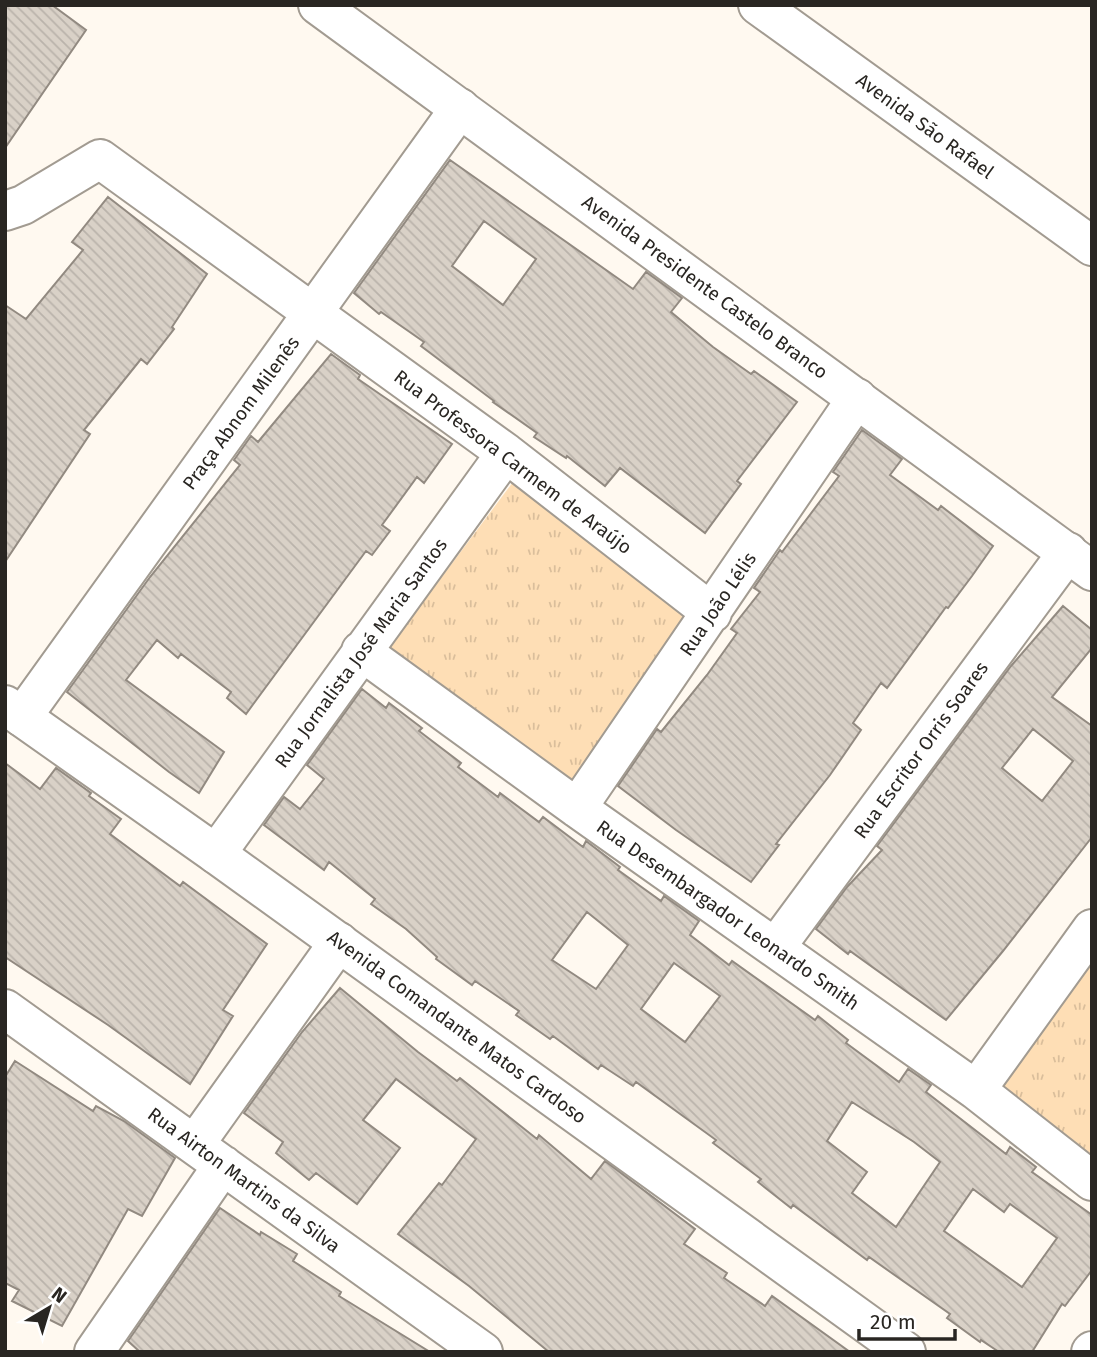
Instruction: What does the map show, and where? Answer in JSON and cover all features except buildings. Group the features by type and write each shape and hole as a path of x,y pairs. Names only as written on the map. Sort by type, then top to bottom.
{"street":[{"name":"Avenida Presidente Castelo Branco","path":"317,5 1080,562"},
{"name":"Avenida São Rafael","path":"758,5 1092,246"},
{"name":"Praça Abnom Milenês","path":"13,711 312,314 460,108"},
{"name":"Rua Professora Carmem de Araújo","path":"5,211 23,205 100,159 506,453 712,612"},
{"name":"Rua João Lélis","path":"577,808 857,398"},
{"name":"Rua Jornalista José Maria Santos","path":"216,854 506,453"},
{"name":"Rua Escritor Orris Soares","path":"775,948 1080,562"},
{"name":"Rua Desembargador Leonardo Smith","path":"361,651 577,808 976,1090 1092,1181"},
{"name":"Avenida Comandante Matos Cardoso","path":"13,711 339,942 906,1352"},
{"path":"976,1090 1092,929"},
{"path":"94,1352 209,1154 339,942"},
{"name":"Rua Airton Martins da Silva","path":"5,1009 483,1352"},
{"path":"5,1046 19,1049 48,1041"}],"green space":[{"path":"513,482 696,616 572,788 384,654"},
{"path":"1092,936 1092,1173 976,1090"}]}
